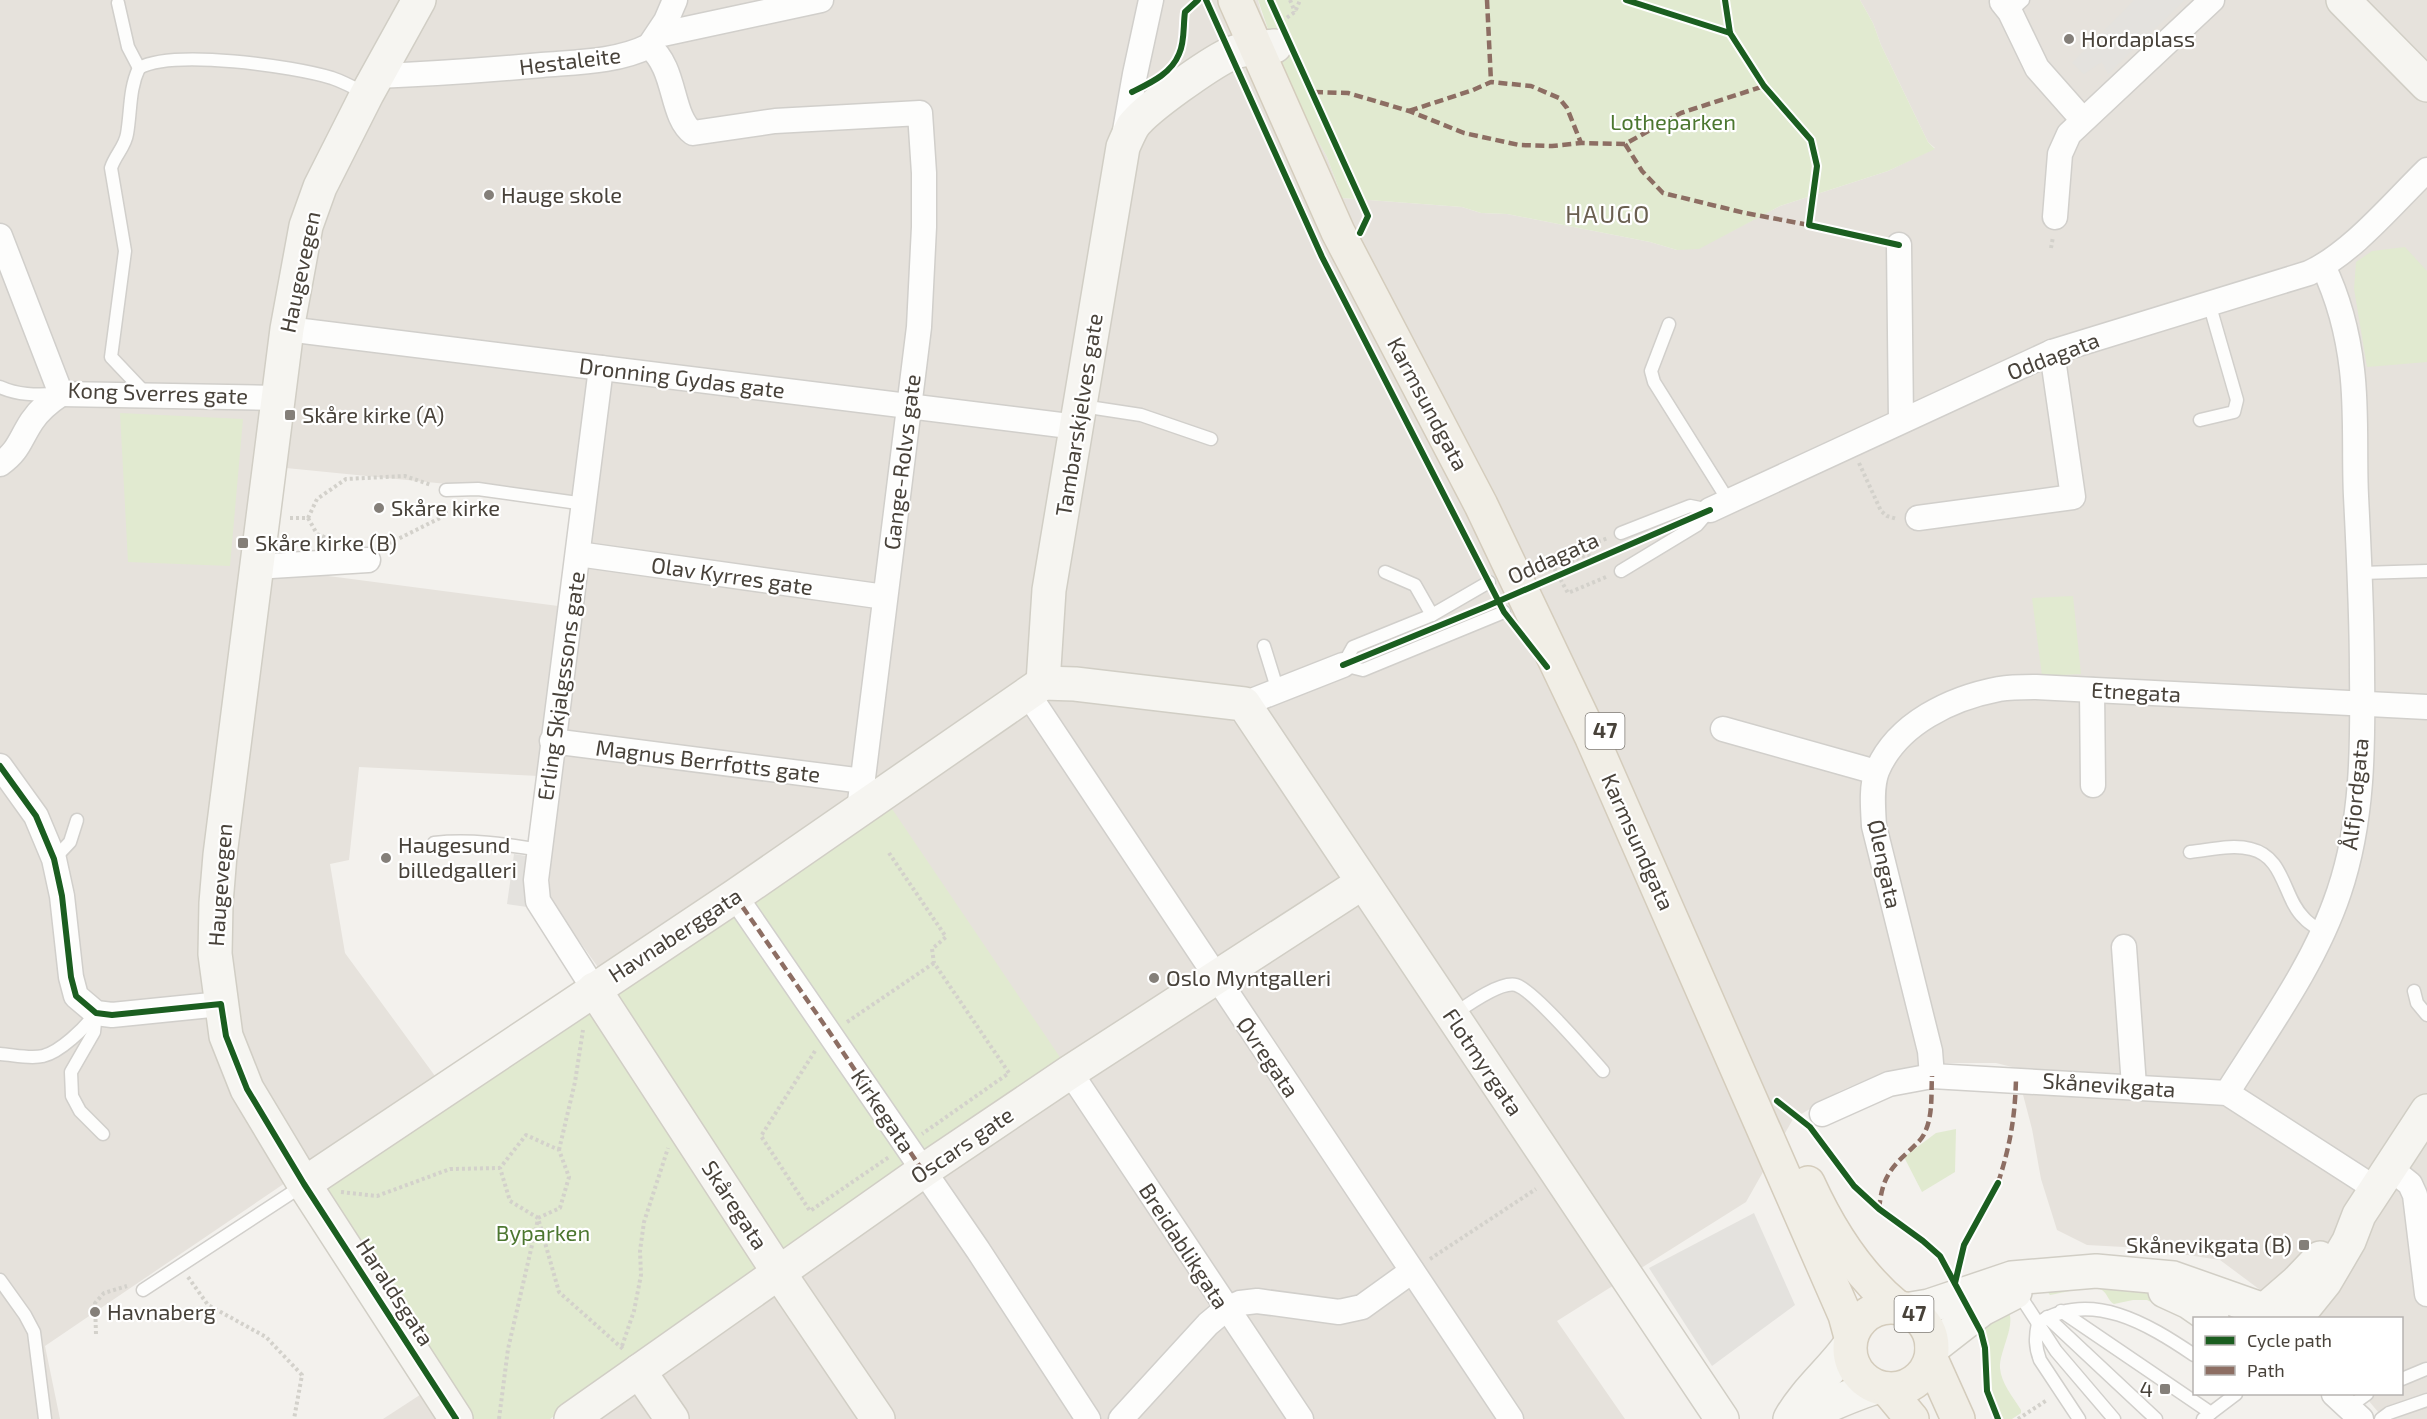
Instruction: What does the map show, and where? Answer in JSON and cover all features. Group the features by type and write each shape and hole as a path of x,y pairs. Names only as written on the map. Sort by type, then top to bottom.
{"main road":[{"name":"Karmsundgata","path":"1234,0 1275,44 1338,232 1481,505 1592,738 1845,1315 1850,1341"},
{"name":"Karmsundgata","path":"1255,0 1360,233 1489,486 1583,682 1810,1188 1852,1260 1877,1291 1901,1309"},
{"name":"47","path":"1912,1419 1882,1388 1859,1375 1850,1356 1850,1341 1863,1317 1885,1307 1901,1309 1921,1321 1931,1338 1931,1353 1958,1419"},
{"name":"47","path":"1882,1388 1906,1386 1915,1382 1922,1375 1931,1353"}],"street":[{"name":"Haugevegen","path":"304,1184 247,1089 226,1036 215,954 216,903 255,567 287,329 306,226 320,187 418,0"},
{"path":"654,41 675,0"},
{"path":"654,41 821,0"},
{"name":"Tambarskjelves gate","path":"1035,689 1049,590 1135,74 1151,0"},
{"path":"2055,217 2060,154 2069,134 2212,0"},
{"path":"2343,0 2427,85"},
{"path":"2012,4 2037,68 2083,120"},
{"name":"Hestaleite","path":"372,85 440,74 598,60 636,53 654,41 664,63 684,123 693,133 775,121 920,113"},
{"name":"Tambarskjelves gate","path":"1123,147 1134,126 1191,79 1230,54 1275,44"},
{"name":"Gange-Rolvs gate","path":"861,795 907,408 919,327 924,227 924,173 920,113"},
{"name":"Oddagata","path":"1719,505 2052,352 2309,273 2323,266 2344,250 2427,170"},
{"name":"Kong Sverres gate","path":"0,236 61,394 278,398"},
{"path":"1899,245 1901,420"},
{"name":"Ålfjordgata","path":"2227,1093 2296,982 2323,932 2339,893 2351,850 2358,807 2363,704 2361,573 2352,370 2335,291 2323,266"},
{"name":"Dronning Gydas gate","path":"287,329 907,408 1079,416"},
{"path":"1918,518 2073,497 2052,352"},
{"name":"Erling Skjalgssons gate","path":"594,989 538,901 536,880 601,368"},
{"path":"0,464 12,456 39,412 47,403 61,394"},
{"path":"255,567 373,553"},
{"name":"Olav Kyrres gate","path":"578,554 885,597"},
{"path":"1035,689 1075,684 1244,704 1342,665"},
{"name":"Etnegata","path":"1876,772 1890,748 1910,729 1940,708 1969,696 2002,688 2036,687 2427,706"},
{"name":"Havnaberggata","path":"304,1184 735,896 861,795 1035,689"},
{"name":"Øvregata","path":"1035,689 1216,979 1511,1419"},
{"path":"2092,690 2093,785"},
{"name":"Flotmyrgata","path":"1244,704 1722,1419"},
{"path":"1723,729 1876,772"},
{"name":"Magnus Berrføtts gate","path":"552,741 861,795"},
{"path":"0,766 36,816 54,859 62,896 76,996 96,1013 112,1015 221,1004"},
{"name":"Ølengata","path":"1876,772 1873,801 1874,826 1930,1051 1932,1076"},
{"name":"Oscars gate","path":"571,1419 630,1359 779,1273 914,1158 1070,1072 1362,883"},
{"name":"Kirkegata","path":"735,896 978,1250 1088,1419"},
{"path":"2124,947 2133,1086"},
{"name":"Skåregata","path":"594,989 779,1273 878,1419"},
{"name":"Breidablikgata","path":"1070,1072 1301,1419"},
{"name":"Skånevikgata","path":"1822,1114 1889,1084 1932,1076 2227,1093 2375,1190 2410,1184 2415,1195 2427,1294"},
{"path":"1901,1309 1929,1305 2070,1272 2096,1271 2173,1278 2269,1314 2325,1281 2375,1190 2427,1111"},
{"name":"Haraldsgata","path":"304,1184 456,1419"},
{"path":"1121,1419 1208,1324 1226,1309 1240,1303 1257,1301 1339,1312 1362,1307 1412,1272"},
{"path":"2144,1276 2210,1317"},
{"path":"1931,1353 1982,1309 2022,1282"},
{"path":"1792,1419 1797,1406 1836,1364 1850,1341"},
{"path":"630,1359 672,1419"},
{"path":"1792,1419 1856,1393 1882,1388"}],"lane":[{"path":"118,3 128,47 139,68"},
{"path":"147,395 111,357 125,251 111,168 127,135 132,81 139,68 150,62 176,60 253,63 372,85"},
{"path":"2200,420 2234,412 2237,400 2209,303"},
{"path":"1669,324 1651,371 1654,382 1719,505"},
{"path":"0,387 11,392 30,395 61,394"},
{"path":"1079,416 1141,416 1211,439"},
{"path":"446,490 478,489 585,504"},
{"path":"1621,533 1690,506 1719,505"},
{"path":"1621,571 1697,525 1719,505"},
{"path":"1385,572 1415,585 1432,615"},
{"path":"2361,573 2427,572"},
{"path":"1489,582 1432,615 1353,647 1342,665 1363,670 1504,612"},
{"path":"1264,646 1278,691"},
{"path":"54,859 70,842 77,820"},
{"path":"434,843 456,841 499,843 540,850"},
{"path":"2190,852 2233,847 2252,849 2264,854 2275,864 2302,918 2323,932"},
{"path":"1452,1016 1501,987 1516,985 1532,996 1603,1071"},
{"path":"2414,991 2417,1003 2427,1014"},
{"path":"0,1054 45,1056 85,1028 96,1013"},
{"path":"96,1013 94,1032 71,1072 72,1096 80,1111 103,1134"},
{"path":"143,1290 304,1184"},
{"path":"0,1280 34,1332 45,1419"},
{"path":"2022,1282 2043,1320 2056,1351 2114,1419"},
{"path":"2079,1419 2040,1360 2035,1336 2043,1320 2061,1311 2091,1308 2119,1314 2151,1329 2193,1354"},
{"path":"2061,1311 2207,1416 2235,1395"},
{"path":"2043,1320 2156,1419"},
{"path":"2403,1379 2426,1369"},
{"path":"2381,1419 2389,1413 2427,1400"}],"path":[{"path":"1179,55 1185,12 1189,2 1198,0"},
{"path":"1270,0 1275,44 1368,216 1360,233"},
{"path":"1290,0 1295,12"},
{"path":"1275,44 1300,0"},
{"path":"1626,0 1730,33"},
{"path":"1725,0 1730,33 1764,86 1811,140 1817,166 1809,225 1899,245"},
{"path":"1851,443 1870,492 1881,511 1892,518 1918,518"},
{"path":"308,518 317,498 346,479 405,476 446,490 446,515 373,553"},
{"path":"262,517 308,518"},
{"path":"308,518 317,534 338,542"},
{"path":"1621,533 1548,557 1568,593 1621,571"},
{"path":"1554,568 1586,555 1600,557"},
{"path":"889,853 946,937 932,949 934,963 1009,1073 914,1158 810,1211 761,1136 809,1058 831,1033 934,963"},
{"path":"538,1218 560,1208 569,1177 559,1150 575,1082 586,1014 594,989"},
{"path":"500,1168 526,1135 559,1150"},
{"path":"630,1359 634,1311 641,1275 640,1251 644,1222 671,1139"},
{"path":"304,1184 326,1190 377,1196 450,1169 500,1168"},
{"path":"500,1168 510,1201 538,1218 559,1292 630,1359"},
{"path":"1412,1272 1558,1174"},
{"path":"499,1419 508,1348 538,1218"},
{"path":"179,1266 208,1305 266,1337 302,1375 294,1419"},
{"path":"96,1334 95,1303 104,1293 124,1286 143,1290"},
{"path":"2018,1419 2052,1396"}],"shaded area":[{"path":"0,0 1258,0 1298,104 1327,157 1342,198 1462,207 1481,213 1507,214 1650,242 1677,250 1718,238 1780,206 1888,171 1935,148 1928,142 1860,0 2427,0 2427,1419 2384,1419 2364,1395 2403,1395 2403,1317 2288,1317 2267,1295 2220,1260 2142,1248 2087,1245 2057,1230 2041,1179 2032,1129 2016,1068 1996,1063 1942,1063 1884,1072 1840,1091 1793,1119 1746,1202 1557,1321 1625,1419 559,1419 617,994 548,897 559,777 359,767 349,860 330,864 345,953 435,1076 285,1183 45,1346 60,1419 0,1419","holes":["266,466 579,497 566,607 253,566"]},
{"path":"2134,0 2185,0 2108,74 2102,62 2084,74 2072,63"},
{"path":"514,854 532,857 527,907 507,904"},
{"path":"1754,1213 1795,1305 1712,1366 1649,1268"},
{"path":"426,1391 445,1419 383,1419"}],"green space":[{"name":"Lotheparken","path":"1258,0 1860,0 1928,142 1935,149 1888,171 1780,206 1699,249 1677,250 1650,242 1507,214 1481,213 1462,207 1342,198 1327,157 1288,88"},
{"path":"2405,247 2427,271 2427,362 2367,367 2354,289 2356,262 2372,251"},
{"path":"120,413 243,419 230,566 128,562"},
{"path":"2073,596 2081,674 2042,676 2032,598"},
{"path":"882,794 1070,1072 779,1273 594,989"},
{"name":"Byparken","path":"591,1012 761,1272 550,1419 474,1419 326,1190"},
{"path":"1956,1129 1955,1172 1922,1192 1904,1157 1936,1133"},
{"path":"2050,1286 2128,1288 2150,1293 2190,1321 2147,1300 2114,1304 2106,1293 2097,1288 2050,1295 2046,1290"},
{"path":"2007,1309 2010,1321 2000,1368 2005,1384 2021,1410 2021,1413 2012,1419 2004,1419 1993,1395 1986,1332 1981,1320"}],"marked path":[{"path":"1487,0 1491,82"},
{"path":"1409,111 1491,82 1531,86 1559,98 1567,108 1581,143"},
{"path":"1314,92 1348,93 1409,111 1464,133 1519,145 1552,146 1581,143 1625,144 1681,113 1764,86"},
{"path":"1625,144 1642,171 1663,193 1745,213 1809,225"},
{"path":"735,896 923,1171"},
{"path":"1879,1209 1884,1184 1890,1172 1920,1140 1928,1125 1932,1076"},
{"path":"1998,1183 2011,1132 2016,1079"}],"cycle path":[{"path":"1132,92 1159,77 1171,67 1182,44 1185,12 1198,0"},
{"path":"1206,0 1322,257 1504,612 1547,667"},
{"path":"1270,0 1368,216 1360,233"},
{"path":"1626,0 1730,33"},
{"path":"1725,0 1730,33 1764,86 1811,140 1817,166 1809,225 1899,245"},
{"path":"1343,665 1485,607 1710,510"},
{"path":"0,766 36,816 54,859 62,896 71,977 76,996 96,1013 112,1015 221,1004 226,1036 247,1089 304,1184 456,1419"},
{"path":"1777,1101 1810,1127 1854,1186 1879,1209 1940,1256 1981,1332 1985,1348 1987,1391 1998,1419"},
{"path":"1955,1283 1964,1245 1998,1183"}],"place":[{"name":"Hordaplass","path":"2069,39"},
{"name":"Hauge skole","path":"489,195"},
{"name":"Skåre kirke (A)","path":"290,415"},
{"name":"Skåre kirke","path":"379,508"},
{"name":"Skåre kirke (B)","path":"243,543"},
{"name":"Haugesund billedgalleri","path":"386,858"},
{"name":"Oslo Myntgalleri","path":"1154,978"},
{"name":"Skånevikgata (B)","path":"2304,1245"},
{"name":"Havnaberg","path":"95,1312"},
{"name":"4","path":"2165,1389"}],"district":[{"name":"HAUGO","path":"1608,215"}]}
